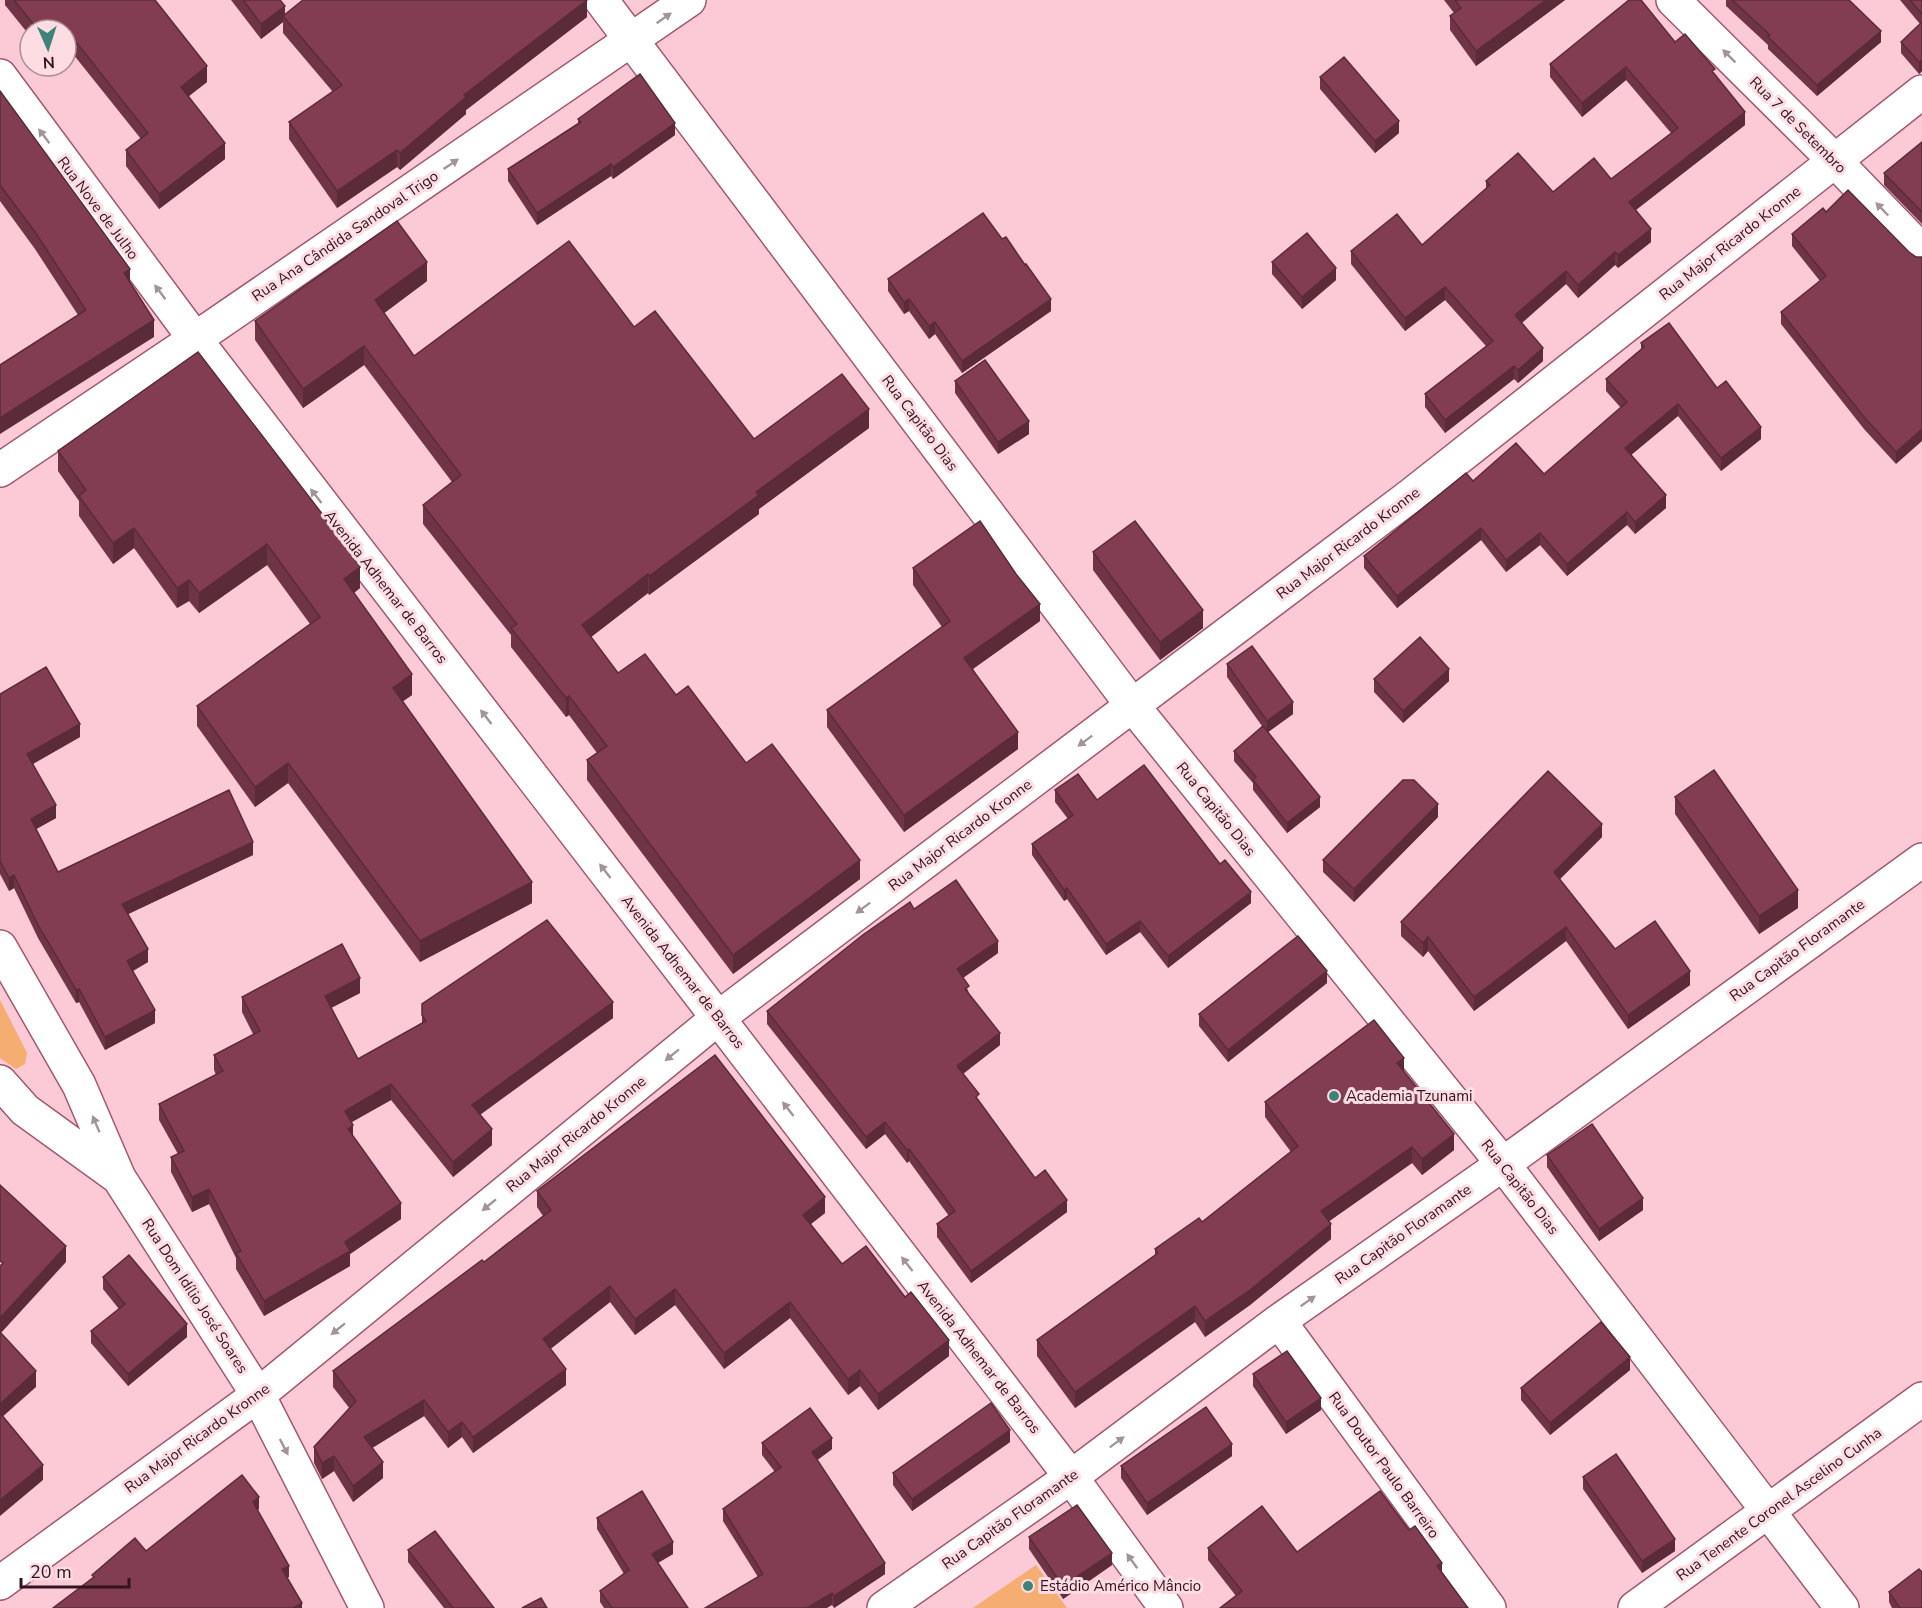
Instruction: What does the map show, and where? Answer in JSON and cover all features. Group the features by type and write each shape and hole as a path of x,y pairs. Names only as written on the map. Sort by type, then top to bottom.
{"street":[{"name":"Rua Capitão Dias","path":"602,0 1132,705 1503,1164 1842,1608"},
{"name":"Rua Ana Cândida Sandoval Trigo","path":"0,470 195,339 688,0"},
{"name":"Rua 7 de Setembro","path":"1673,0 1835,161 1922,252"},
{"name":"Rua Nove de Julho","path":"0,76 195,339"},
{"name":"Rua Major Ricardo Kronne","path":"0,1583 258,1395 718,1018 1410,496 1922,92"},
{"name":"Avenida Adhemar de Barros","path":"195,339 1071,1477 1166,1608"},
{"name":"Rua Capitão Floramante","path":"884,1608 1071,1477 1279,1321 1503,1164 1922,860"},
{"name":"Rua Dom Idílio José Soares","path":"0,947 79,1085 119,1178 258,1395 367,1608"},
{"name":"Rua Dom Idílio José Soares","path":"0,1082 25,1110 119,1178"},
{"name":"Rua Doutor Paulo Barreiro","path":"1279,1321 1489,1608"},
{"name":"Rua Tenente Coronel Ascelino Cunha","path":"1635,1608 1922,1400"}],"shaded area":[{"path":"0,1000 27,1053 25,1064 16,1069 0,1058"},
{"name":"Estádio Américo Mâncio","path":"1036,1565 1067,1608 973,1608"}],"building":[{"path":"14,0 155,0 207,66 181,87 225,143 159,194 126,150 148,133 78,44 78,18 28,18"},
{"path":"243,0 280,0 285,6 261,24"},
{"path":"303,0 587,0 464,95 466,97 400,153 397,150 337,191 289,122 342,85 283,16"},
{"path":"1455,0 1546,0 1476,51 1450,16 1461,8"},
{"path":"1629,0 1641,0 1675,42 1685,34 1715,69 1712,71 1745,112 1629,202 1651,229 1618,255 1615,252 1578,285 1566,271 1515,315 1543,348 1518,370 1514,366 1445,420 1425,394 1493,341 1445,287 1405,318 1351,251 1397,214 1422,245 1490,185 1486,181 1518,153 1553,192 1594,158 1611,179 1678,128 1626,67 1582,103 1550,64"},
{"path":"1732,0 1849,0 1881,31 1817,85 1768,37 1770,35"},
{"path":"1910,0 1922,0 1922,14"},
{"path":"1922,22 1922,60 1919,62 1901,42"},
{"path":"1344,57 1399,121 1375,141 1320,77"},
{"path":"640,74 675,123 613,167 611,164 537,213 508,169 581,122 578,119"},
{"path":"0,91 130,269 124,273 154,320 0,418 0,365 86,310 35,232 0,185"},
{"path":"1922,142 1922,212 1884,173"},
{"path":"1848,190 1909,252 1916,257 1922,257 1922,429 1896,452 1864,417 1781,312 1826,276 1792,234 1823,208 1826,212"},
{"path":"983,213 1002,239 1006,237 1051,299 962,361 935,322 929,326 909,299 904,302 888,279"},
{"path":"397,221 427,262 375,300 414,356 569,241 634,327 655,311 754,439 842,374 869,409 756,492 759,495 649,576 648,574 582,625 618,673 645,654 676,695 688,686 746,763 772,744 860,860 733,955 587,760 607,746 569,696 566,698 511,628 517,624 423,505 461,475 364,346 303,389 255,321"},
{"path":"1307,233 1336,268 1302,297 1272,262"},
{"path":"1669,323 1717,388 1726,381 1761,427 1721,458 1678,404 1625,448 1666,495 1635,522 1627,512 1567,564 1540,533 1506,560 1481,528 1397,596 1364,556 1466,473 1473,481 1516,443 1544,474 1627,402 1606,379 1644,347 1641,343"},
{"path":"198,352 360,567 344,579 412,674 393,688 532,882 420,941 288,763 255,787 197,706 320,617 267,544 199,593 189,580 177,588 134,528 113,543 79,496 86,490 58,451"},
{"path":"985,360 1029,421 998,442 955,381"},
{"path":"980,521 1016,574 1040,604 964,658 1018,732 904,815 827,710 950,621 913,568"},
{"path":"1135,521 1203,610 1160,642 1093,552"},
{"path":"1420,637 1449,669 1403,711 1374,679"},
{"path":"1252,646 1293,702 1267,721 1227,664"},
{"path":"46,667 80,724 27,754 56,805 31,819 58,872 229,790 253,842 122,904 148,949 127,961 155,1010 105,1037 79,989 76,990 38,925 14,875 9,878 0,861 0,694"},
{"path":"1263,726 1320,797 1287,823 1253,780 1256,777 1234,751"},
{"path":"1144,765 1220,864 1225,860 1251,892 1168,956 1140,921 1106,944 1067,888 1064,890 1032,844 1073,815 1055,790 1078,774 1097,800"},
{"path":"1714,770 1798,890 1759,916 1675,797"},
{"path":"1548,771 1602,824 1554,872 1615,949 1655,921 1690,971 1628,1015 1566,927 1474,997 1428,937 1423,943 1401,922"},
{"path":"1403,780 1414,780 1438,804 1354,889 1323,860"},
{"path":"956,880 998,941 957,969 969,986 965,989 1000,1033 957,1066 979,1094 976,1097 1035,1178 1045,1170 1067,1200 971,1271 937,1224 955,1211 909,1149 907,1150 885,1122 866,1137 767,1011 864,934 910,902 914,909"},
{"path":"547,920 613,1002 472,1105 492,1129 453,1162 391,1084 345,1111 353,1125 348,1129 401,1203 345,1242 350,1251 264,1301 236,1253 241,1251 209,1189 192,1197 171,1157 184,1151 159,1104 223,1071 214,1055 260,1031 242,997 342,944 360,978 325,996 358,1059 426,1021 422,1015 422,1004"},
{"path":"1298,936 1327,971 1228,1050 1199,1014"},
{"path":"1374,1020 1404,1058 1397,1063 1454,1134 1422,1159 1412,1147 1321,1211 1331,1224 1250,1290 1205,1321 1195,1306 1075,1392 1037,1340 1158,1253 1155,1249 1199,1218 1202,1222 1298,1146 1265,1102"},
{"path":"715,1055 825,1197 803,1215 842,1264 866,1246 905,1297 911,1292 949,1340 878,1394 860,1370 848,1379 790,1302 724,1353 675,1289 635,1319 610,1286 543,1339 566,1369 473,1437 462,1422 448,1432 424,1400 364,1437 383,1462 353,1486 334,1456 322,1463 314,1447 356,1401 333,1371 482,1260 484,1262 551,1210 537,1191"},
{"path":"1592,1124 1643,1198 1599,1229 1547,1155"},
{"path":"0,1185 66,1246 0,1318 0,1266 3,1263 0,1261"},
{"path":"129,1255 187,1324 128,1374 91,1331 125,1304 103,1277"},
{"path":"1601,1322 1630,1357 1550,1423 1521,1388"},
{"path":"0,1332 36,1371 0,1404"},
{"path":"1287,1351 1321,1398 1286,1422 1253,1374"},
{"path":"991,1403 1010,1430 912,1499 893,1473"},
{"path":"1206,1407 1232,1444 1147,1503 1121,1466"},
{"path":"810,1408 832,1438 812,1452 885,1563 834,1596 832,1593 807,1608 705,1608 763,1574 723,1509 781,1467 762,1443"},
{"path":"0,1413 43,1465 0,1500"},
{"path":"1616,1454 1675,1539 1642,1561 1583,1477"},
{"path":"242,1475 259,1497 253,1502 289,1566 282,1569 302,1603 293,1608 53,1608 94,1577 92,1575 135,1538 146,1551"},
{"path":"642,1491 673,1542 652,1554 688,1608 612,1608 600,1591 629,1570 597,1518"},
{"path":"1380,1491 1409,1530 1415,1526 1442,1563 1437,1566 1468,1608 1220,1608 1242,1591 1208,1548 1262,1506 1297,1552"},
{"path":"1077,1505 1112,1553 1063,1586 1029,1537"},
{"path":"435,1531 494,1608 453,1608 408,1550"},
{"path":"1919,1569 1922,1572 1922,1608 1900,1608 1889,1592"},
{"path":"541,1598 547,1608 522,1608"}],"place":[{"name":"Academia Tzunami","path":"1334,1096"},
{"name":"Estádio Américo Mâncio","path":"1028,1586"}]}
